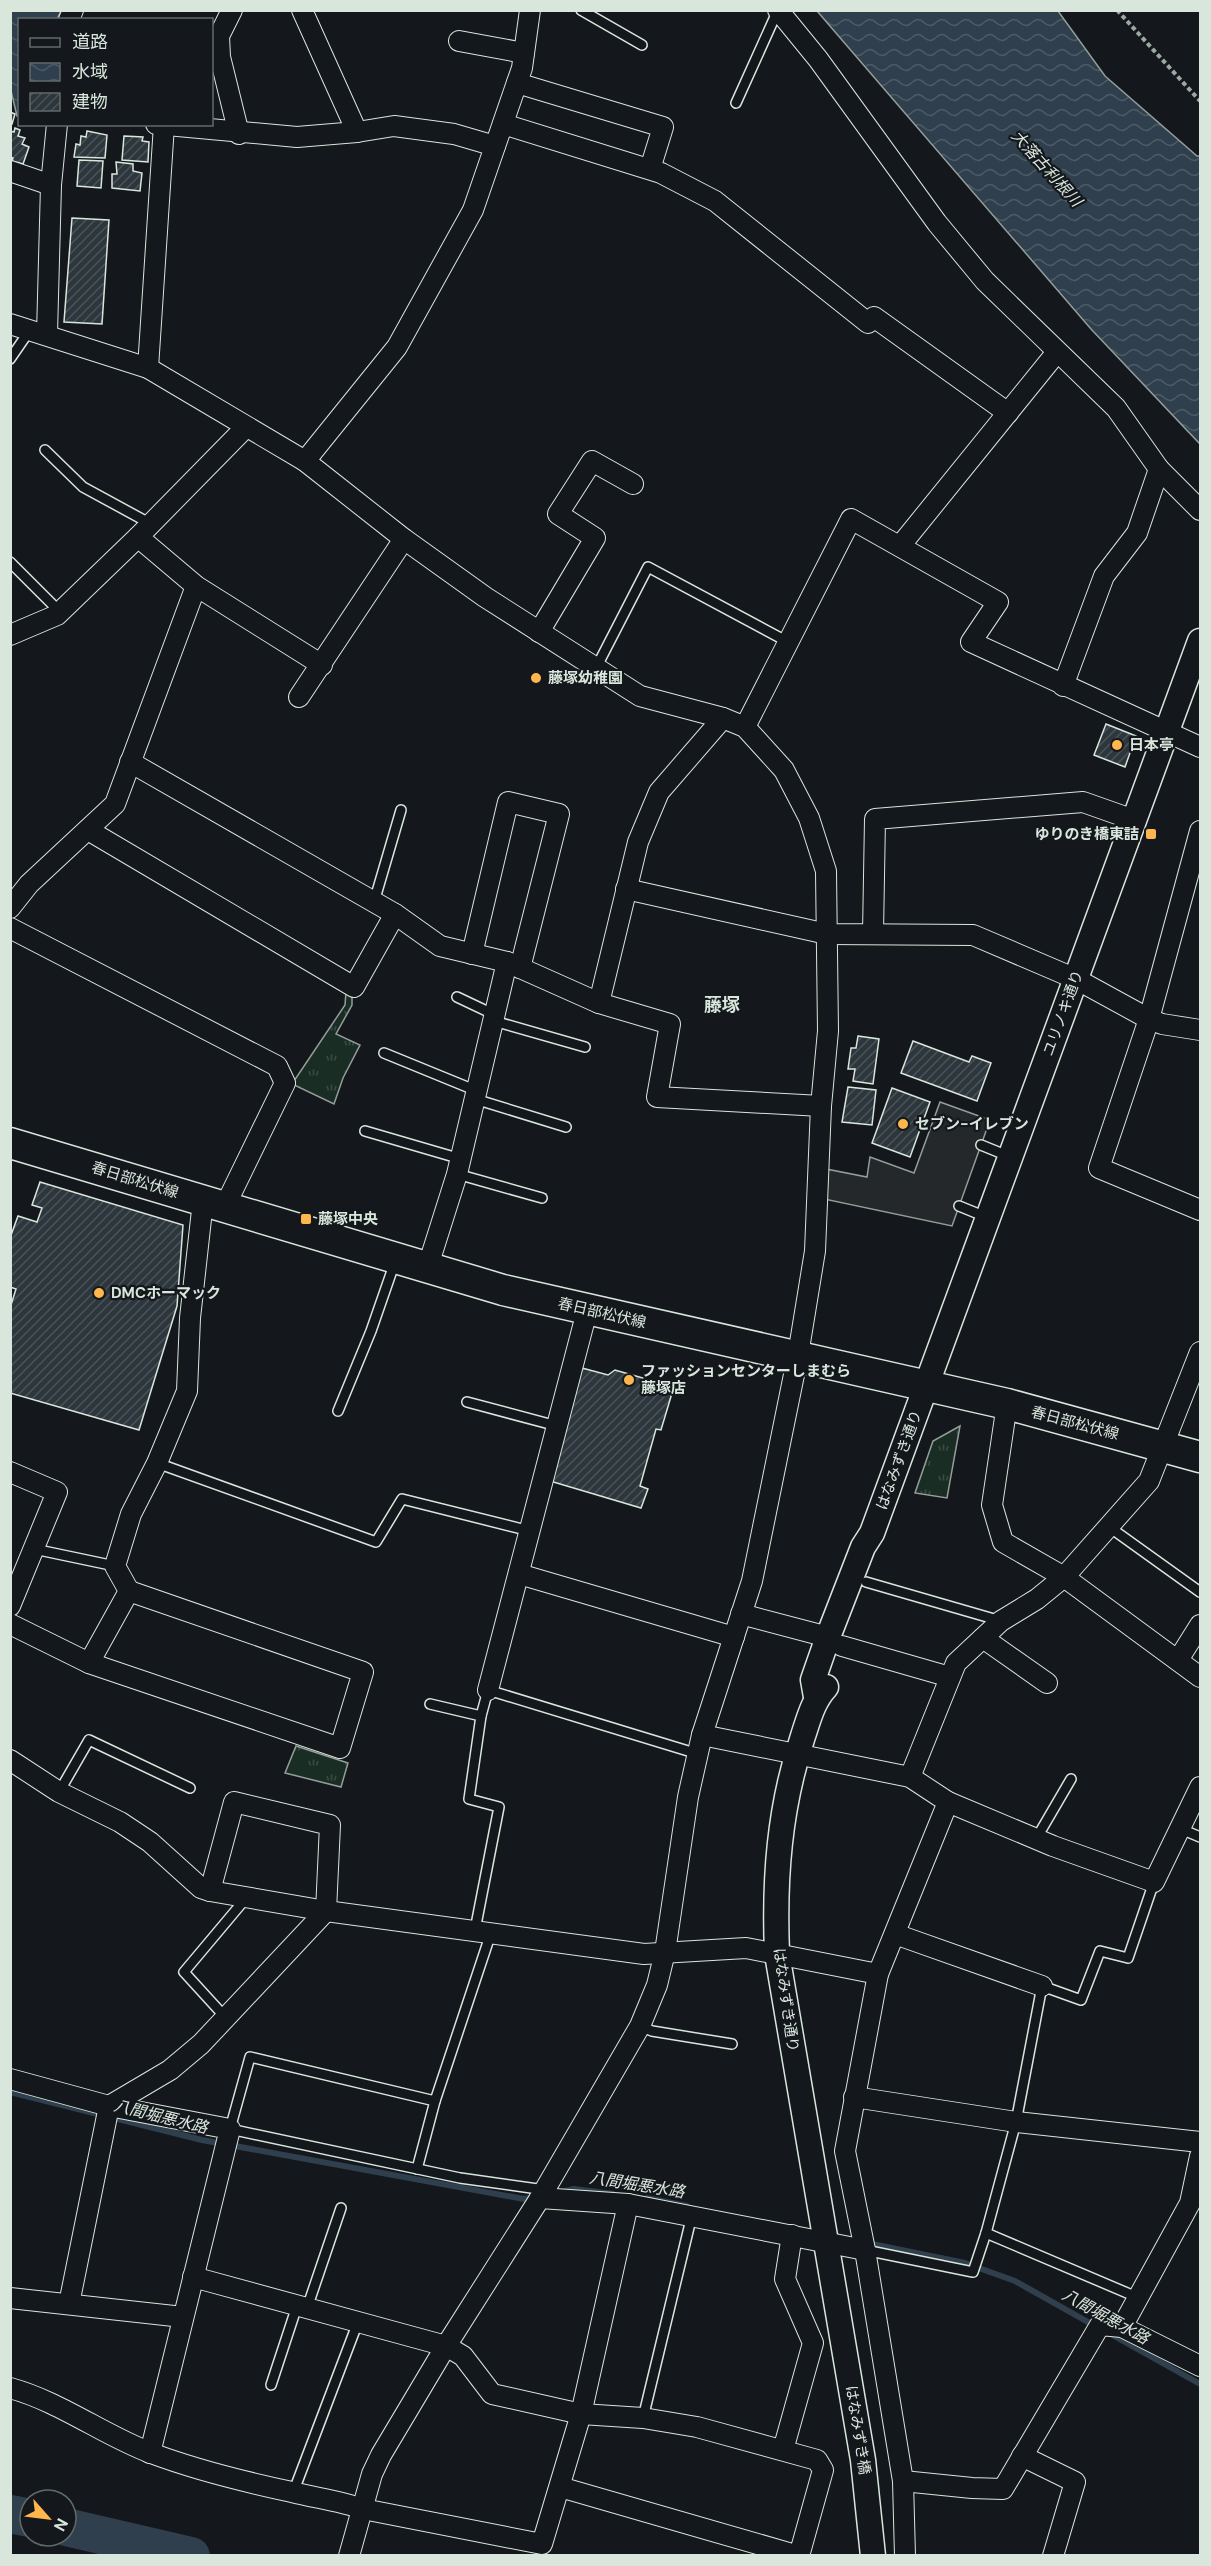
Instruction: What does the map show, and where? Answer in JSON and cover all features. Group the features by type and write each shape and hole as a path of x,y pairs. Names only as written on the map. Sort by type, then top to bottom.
{"main road":[{"name":"春日部松伏線","path":"10,1143 427,1269 587,1311 798,1355 1007,1404 1200,1457"}],"street":[{"path":"232,10 219,36 220,57 239,134"},
{"path":"302,10 357,132"},
{"path":"306,461 397,347 473,210 517,83 530,10"},
{"path":"778,10 818,59 937,223 985,281 1116,408 1159,469 1200,510"},
{"path":"459,40 524,53"},
{"path":"517,83 663,127 650,169"},
{"path":"503,124 650,169 715,201 868,323 874,317 1008,413"},
{"path":"38,332 57,126"},
{"path":"148,368 164,126"},
{"path":"172,126 239,134 297,137 394,126 454,134 495,146"},
{"path":"10,171 51,185"},
{"path":"10,324 148,368 306,461 404,539 484,597 640,696 723,718 745,727 784,770 809,818 826,871 828,1031 821,1106 821,1186 815,1251 798,1355 752,1581 700,1744 688,1797 665,1952 657,1985 640,2026 542,2194 446,2346 381,2455 372,2474 349,2556"},
{"path":"900,546 1057,352"},
{"path":"10,635 60,612 145,530 246,427"},
{"path":"539,632 595,538 558,514 592,461 633,484"},
{"path":"1063,686 1104,576 1137,533 1159,469"},
{"path":"745,727 851,519 998,602 971,642 1200,747"},
{"path":"145,530 196,586 322,665"},
{"path":"299,697 404,539"},
{"path":"10,908 29,884 115,804 196,586"},
{"name":"ユリノキ通り","path":"927,1386 1200,641"},
{"path":"599,1003 638,842 659,792 723,718"},
{"path":"130,762 395,914 440,946 514,965 599,1003 670,1024 657,1098 821,1106"},
{"path":"427,1269 459,1167 494,1018 514,965 559,814 508,802 472,954"},
{"path":"873,933 874,819 1083,802 1134,820"},
{"path":"87,830 354,987 395,914"},
{"path":"1200,831 1149,1018 1099,1168 1200,1210"},
{"path":"626,889 828,934 973,935 1076,979 1162,1024 1200,1030"},
{"path":"10,928 277,1066 285,1083 214,1204 190,1318 187,1391 157,1462 131,1514 115,1566 129,1591 363,1672 340,1748 90,1663 10,1624"},
{"path":"488,1690 587,1311"},
{"path":"910,1777 956,1663 1001,1621 1036,1599 1064,1577 1149,1481 1200,1352"},
{"name":"はなみずき通り","path":"837,2305 777,1954 775,1898 778,1849 796,1755 816,1697 825,1687 835,1641 863,1547 872,1533 927,1386"},
{"path":"1007,1404 992,1505 1003,1542 1064,1577 1200,1677"},
{"path":"10,1472 57,1492 10,1606"},
{"name":"はなみずき通り","path":"835,1641 866,1582 874,1552 872,1533"},
{"path":"519,1574 734,1637"},
{"path":"90,1663 129,1591"},
{"path":"741,1614 950,1677"},
{"path":"1178,1660 1200,1625"},
{"path":"983,1638 1047,1683"},
{"path":"700,1744 796,1755 910,1777 948,1802 1036,1839 1154,1882 1200,1787"},
{"path":"10,1760 59,1792 120,1822 150,1842 201,1888 210,1891 326,1911 644,1954 746,1948 878,1974"},
{"path":"905,2556 903,2481 863,2241 845,2151 878,1974 948,1802"},
{"path":"69,2304 110,2106 170,2070 201,2044 326,1911 330,1825 234,1803 210,1891"},
{"path":"895,1934 1042,1986"},
{"path":"10,2079 110,2106 230,2128 150,2453"},
{"path":"854,2097 1016,2122 1200,2142"},
{"path":"1122,2327 1190,2203 1200,2156"},
{"path":"542,2194 628,2204 692,2215 792,2235 826,2245 863,2241"},
{"path":"10,2388 37,2396 150,2453 214,2473 293,2493 344,2502 362,2515 542,2544 581,2414 628,2204"},
{"path":"783,2450 813,2343 785,2279 792,2235"},
{"path":"193,2277 446,2346 463,2356 492,2394 581,2414 643,2418 697,2427 817,2460 824,2470 799,2556 560,2487"},
{"path":"10,2298 183,2317"},
{"name":"はなみずき橋","path":"837,2305 863,2460 873,2556"},
{"path":"903,2481 1003,2489 1100,2325 1122,2327 1200,2366"},
{"path":"1022,2456 1075,2482 1053,2556"}],"lane":[{"path":"581,10 642,45"},
{"path":"736,103 778,10"},
{"path":"10,359 38,332"},
{"path":"45,450 83,487 145,530"},
{"path":"10,562 60,612"},
{"path":"596,669 648,567 788,642"},
{"path":"374,902 401,810"},
{"path":"458,997 494,1018 585,1047"},
{"path":"384,1053 476,1095 566,1127"},
{"path":"365,1131 542,1198"},
{"path":"981,1145 1011,1157"},
{"path":"959,1206 988,1217"},
{"path":"338,1411 371,1331 396,1260"},
{"path":"467,1402 557,1426"},
{"path":"157,1462 375,1542 402,1498 530,1531"},
{"path":"1108,1526 1200,1592"},
{"path":"34,1549 115,1566"},
{"path":"866,1582 1001,1621"},
{"path":"417,2169 483,1932 499,1807 469,1799 488,1690 700,1744"},
{"path":"430,1704 482,1716"},
{"path":"59,1792 89,1740 190,1788"},
{"path":"1036,1839 1071,1779"},
{"path":"1181,1829 1200,1837"},
{"path":"863,2241 973,2272 1016,2122 1042,1986 1082,2000 1100,1951 1128,1958 1154,1882"},
{"path":"226,2018 184,1972 247,1897"},
{"path":"640,2026 652,2031 732,2044"},
{"path":"435,2101 250,2058 230,2128 542,2194"},
{"path":"271,2385 341,2208"},
{"path":"643,2418 692,2215"},
{"path":"986,2233 1139,2298"},
{"path":"293,2493 358,2322"}],"path":[{"path":"1117,10 1200,101"}],"green space":[{"path":"346,992 352,996 352,1005 336,1034 360,1045 343,1078 334,1104 292,1084 345,1005"},
{"path":"960,1426 947,1498 915,1493 933,1441"},
{"path":"296,1746 348,1763 341,1787 285,1773"}],"shaded area":[{"path":"940,1102 990,1120 952,1226 824,1199 826,1169 867,1177 870,1157 914,1173"}],"water":[{"path":"10,11 61,11 58,18 18,18 17,116 11,91"},
{"name":"大落古利根川","path":"817,11 1058,11 1105,76 1197,156 1200,156 1200,444 1091,329"}],"building":[{"path":"10,112 15,114 12,124 10,124"},
{"path":"15,128 20,130 18,136 25,138 22,144 29,147 23,164 12,161 13,158 10,157 10,131 14,132"},
{"path":"87,131 107,135 105,158 74,157 76,144 80,145 81,136 86,137"},
{"path":"124,136 143,137 142,141 149,142 148,162 122,160"},
{"path":"79,160 103,161 101,188 77,186"},
{"path":"116,162 133,164 133,171 142,173 140,191 112,188 112,174 117,174"},
{"path":"72,218 109,220 102,324 64,322"},
{"path":"1106,724 1136,736 1125,767 1094,755"},
{"path":"858,1036 879,1039 873,1084 853,1081 855,1069 848,1069 851,1048 856,1048"},
{"path":"913,1041 969,1062 972,1056 991,1063 977,1101 901,1073"},
{"path":"848,1087 876,1090 872,1125 842,1122"},
{"path":"892,1088 930,1102 910,1157 872,1143"},
{"path":"40,1182 183,1225 177,1306 139,1430 10,1393 10,1308 16,1289 10,1287 10,1238 18,1216 37,1222 42,1208 32,1205"},
{"path":"582,1368 608,1375 615,1370 667,1385 672,1393 661,1430 656,1429 640,1486 648,1489 641,1508 550,1481"}],"waterway":[{"name":"八間堀悪水路","path":"10,2092 202,2140 524,2199 536,2197"},
{"name":"八間堀悪水路","path":"561,2192 574,2189 613,2194"},
{"name":"八間堀悪水路","path":"647,2198 687,2206"},
{"name":"八間堀悪水路","path":"867,2243 965,2263 1015,2281 1095,2326"},
{"name":"八間堀悪水路","path":"1107,2332 1200,2384"},
{"path":"10,2514 18,2516"},
{"path":"78,2530 191,2556"}],"place":[{"name":"藤塚幼稚園","path":"536,678"},
{"name":"日本亭","path":"1117,745"},
{"name":"ゆりのき橋東詰","path":"1151,834"},
{"name":"セブン-イレブン","path":"903,1124"},
{"name":"藤塚中央","path":"306,1219"},
{"name":"DMCホーマック","path":"99,1293"},
{"name":"ファッションセンターしまむら 藤塚店","path":"629,1380"}],"district":[{"name":"藤塚","path":"722,1005"}]}
